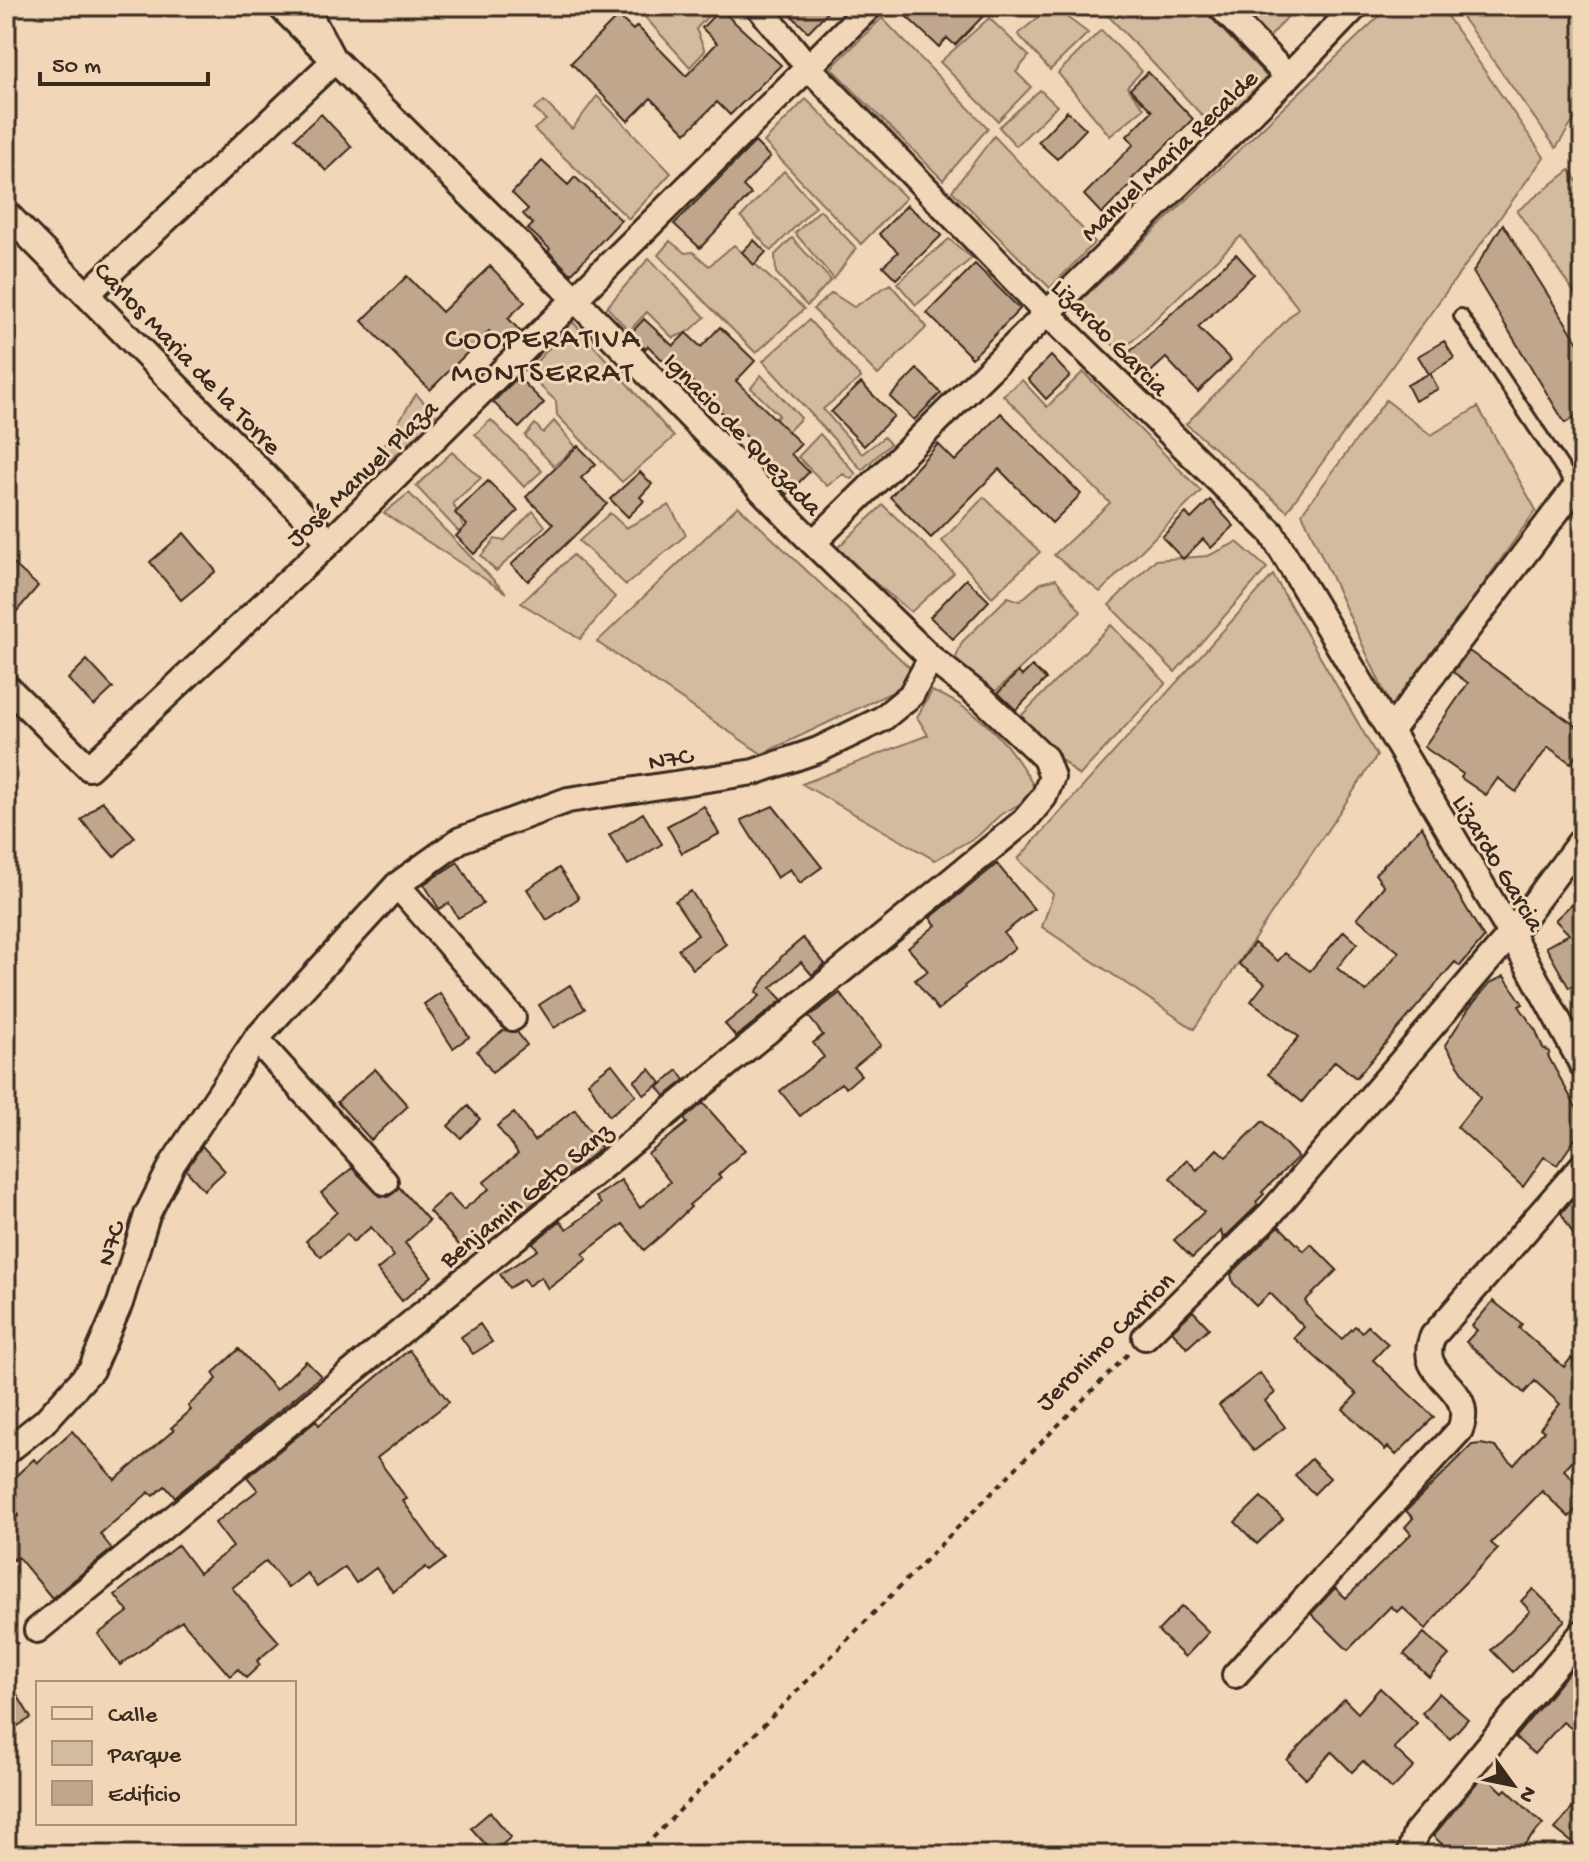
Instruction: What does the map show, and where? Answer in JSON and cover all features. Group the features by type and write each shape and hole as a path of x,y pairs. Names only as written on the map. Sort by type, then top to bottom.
{"street":[{"name":"Ignacio de Quezada","path":"280,6 576,300 813,543 931,658 983,699 1045,758 1052,777 1044,797"},
{"path":"87,294 334,61 305,6"},
{"name":"Lizardo Garcia","path":"758,6 809,68 1046,312 1271,532 1511,934 1583,1066"},
{"name":"José Manuel Plaza","path":"6,686 89,768 330,542 870,6"},
{"path":"1220,6 1288,77"},
{"name":"Manuel Maria Recalde","path":"813,543 1288,77 1356,6"},
{"name":"Carlos Maria de la Torre","path":"6,213 330,542"},
{"path":"1390,731 1579,482"},
{"name":"N7C","path":"6,1452 45,1421 91,1370 120,1303 147,1215 173,1163 256,1039 397,885 460,840 568,800 754,772 818,750 882,719 911,695 931,658"},
{"name":"Benjamin Geto Sanz","path":"37,1630 1024,821 1044,797"},
{"name":"Jeronimo Carrion","path":"1145,1337 1272,1212 1511,934 1583,838"},
{"path":"397,885 513,1018"},
{"path":"256,1039 385,1182"},
{"path":"1235,1675 1460,1430 1466,1415 1461,1400 1431,1363 1427,1349 1433,1336 1583,1165"},
{"path":"1413,1844 1583,1632"}],"lane":[{"path":"1461,316 1579,482"}],"path":[{"name":"Jeronimo Carrion","path":"636,1855 1145,1337"}],"green space":[{"path":"645,6 717,6 696,29 705,51 690,67 644,16"},
{"path":"1052,6 1088,33 1050,70 1018,34"},
{"path":"1099,6 1200,6 1267,77 1215,129"},
{"path":"1241,6 1283,6 1290,14 1269,38"},
{"path":"1390,6 1440,6 1544,157 1287,511 1186,424 1298,308 1241,236 1121,352 1073,308"},
{"path":"1454,6 1583,6 1583,106 1556,148"},
{"path":"882,18 988,128 943,180 831,68"},
{"path":"989,18 1029,56 1016,72 1031,87 998,121 940,62"},
{"path":"1101,30 1142,71 1127,87 1144,108 1110,136 1058,73"},
{"path":"1040,90 1057,106 1016,146 999,127"},
{"path":"597,96 671,173 629,219 534,129 546,120 534,109 544,101 572,129"},
{"path":"806,99 906,198 861,244 764,142"},
{"path":"994,136 1095,242 1050,288 952,191"},
{"path":"1570,170 1583,191 1583,305 1517,211"},
{"path":"784,171 816,206 771,251 741,217"},
{"path":"820,210 856,248 834,279 795,233"},
{"path":"792,238 831,280 807,306 776,273 775,255"},
{"path":"949,239 972,258 916,305 897,283"},
{"path":"670,241 685,253 693,252 709,266 734,245 804,309 756,353 658,255"},
{"path":"649,258 705,317 690,331 673,338 647,312 629,331 607,307"},
{"path":"890,284 927,327 878,375 813,309 832,293 854,307"},
{"path":"809,320 861,378 823,409 862,454 884,437 890,444 862,470 763,361"},
{"path":"573,322 674,437 622,482 557,415 556,401 526,373"},
{"path":"1083,372 1201,491 1100,592 1054,555 1110,503 1003,395 1022,380 1047,407"},
{"path":"761,375 801,418 779,441 767,429 779,415 751,388"},
{"path":"416,394 438,417 356,490"},
{"path":"1386,400 1431,435 1478,407 1536,510 1393,711 1302,513"},
{"path":"491,420 542,471 524,487 475,434"},
{"path":"554,421 576,447 554,466 525,436 535,424 543,433"},
{"path":"820,434 856,474 851,479 843,474 827,486 798,457"},
{"path":"452,452 481,478 453,503 464,528 459,532 416,486"},
{"path":"409,493 506,593 384,513"},
{"path":"984,497 1040,552 992,597 942,541"},
{"path":"669,505 686,535 626,585 579,541 610,513 626,528"},
{"path":"883,505 954,573 911,612 835,550"},
{"path":"738,506 911,669 901,688 762,754 597,642"},
{"path":"533,511 545,526 496,571 481,556 495,539 504,541"},
{"path":"1237,542 1267,568 1175,672 1109,605 1155,560 1208,556"},
{"path":"573,555 615,597 580,639 521,603"},
{"path":"1273,575 1377,756 1194,1029 1042,927 1053,894 1018,859"},
{"path":"1056,579 1081,612 994,693 954,663 962,642 1008,597 1020,601 1041,583"},
{"path":"1111,625 1166,683 1079,776 1018,719"},
{"path":"932,691 965,708 992,730 1015,756 1034,787 1025,801 1000,815 979,835 935,860 802,784 928,735 917,717"}],"building":[{"path":"782,6 833,6 808,32"},
{"path":"918,6 993,6 955,45 947,38 939,47 907,17"},
{"path":"720,9 781,65 730,115 717,102 686,133 651,98 628,121 571,63 618,16 633,30 637,26 686,76 717,43 702,28"},
{"path":"1148,72 1193,119 1132,179 1134,181 1102,214 1084,195 1134,144 1127,136 1152,111 1130,89"},
{"path":"1067,111 1086,129 1057,159 1038,142"},
{"path":"321,114 352,147 326,171 295,138"},
{"path":"755,142 770,157 743,186 751,194 700,248 674,224"},
{"path":"542,161 568,185 575,177 621,220 571,274 528,229 533,224 523,214 528,209 512,193"},
{"path":"907,205 942,235 896,279 883,266 898,252 879,234"},
{"path":"1503,224 1583,350 1583,412 1565,423 1473,272"},
{"path":"754,240 766,252 754,265 742,252"},
{"path":"1236,254 1254,274 1198,327 1231,360 1198,392 1166,358 1143,379 1123,358"},
{"path":"975,264 1020,309 972,358 927,313"},
{"path":"490,266 525,302 508,318 520,331 504,347 489,331 430,390 362,321 407,276 442,312"},
{"path":"644,319 673,346 686,333 701,347 720,327 755,361 736,381 801,444 791,454 809,472 787,495 750,457 759,449 719,410 721,408 686,376 683,380 648,346 645,349 630,334"},
{"path":"1444,341 1454,358 1429,374 1418,356"},
{"path":"1051,356 1070,376 1046,399 1028,379"},
{"path":"917,369 941,393 914,420 890,397"},
{"path":"1430,373 1438,389 1415,401 1407,385"},
{"path":"518,377 544,403 519,428 493,402"},
{"path":"861,383 894,416 864,446 831,412"},
{"path":"1001,413 1081,494 1052,523 999,469 931,538 890,497 938,444 955,461"},
{"path":"578,446 596,464 581,478 607,504 528,581 511,565 553,524 526,497"},
{"path":"640,472 652,484 640,497 644,501 628,517 610,499"},
{"path":"488,481 518,511 474,554 456,536 467,525 455,513"},
{"path":"1210,500 1234,526 1211,548 1203,539 1183,559 1162,537 1186,513 1191,519"},
{"path":"184,533 216,571 181,600 150,562"},
{"path":"6,557 38,586 6,624"},
{"path":"966,579 989,601 953,639 930,617"},
{"path":"1469,651 1583,731 1583,746 1571,763 1548,747 1516,792 1498,778 1486,795 1461,778 1463,774 1424,747 1468,683 1453,672"},
{"path":"87,660 113,688 94,706 68,679"},
{"path":"1032,666 1046,679 1016,710 998,693 1018,672 1022,676"},
{"path":"102,801 135,837 114,857 81,820"},
{"path":"704,806 719,834 682,853 667,826"},
{"path":"773,806 822,867 800,883 790,869 777,878 741,820"},
{"path":"643,813 662,844 628,865 609,835"},
{"path":"1422,826 1484,938 1460,966 1455,962 1356,1078 1335,1061 1302,1102 1268,1074 1299,1037 1251,1001 1265,983 1239,964 1254,943 1278,961 1285,953 1310,971 1344,931 1357,943 1337,968 1366,992 1399,952 1357,918 1384,886 1375,874"},
{"path":"458,862 483,904 458,918 449,903 439,909 424,884"},
{"path":"997,864 1034,909 1004,933 1015,948 938,1010 915,980 928,971 908,948 936,925 930,918"},
{"path":"559,868 579,898 547,920 527,889"},
{"path":"691,891 726,944 693,969 678,949 698,935 675,901"},
{"path":"1583,893 1583,981 1569,988 1546,947 1569,934 1555,920"},
{"path":"803,938 825,964 812,975 801,962 771,988 782,1000 736,1037 725,1024 760,996 756,992 782,956"},
{"path":"1504,976 1523,1004 1519,1006 1543,1048 1550,1052 1548,1056 1583,1120 1583,1128 1557,1165 1544,1157 1523,1187 1457,1127 1480,1098 1445,1045 1490,983"},
{"path":"570,985 585,1009 554,1028 539,1005"},
{"path":"440,993 469,1037 453,1048 424,1004"},
{"path":"840,993 881,1045 854,1067 861,1075 846,1088 841,1083 800,1116 780,1091 824,1057 813,1043 823,1035 809,1017"},
{"path":"504,1030 517,1032 527,1045 492,1072 477,1051"},
{"path":"612,1064 636,1095 609,1116 588,1082"},
{"path":"375,1069 408,1106 371,1140 337,1102"},
{"path":"650,1069 661,1083 644,1095 634,1081"},
{"path":"678,1070 685,1080 665,1096 658,1087"},
{"path":"703,1103 745,1150 664,1233 644,1250 623,1224 583,1254 587,1259 548,1289 541,1277 528,1286 524,1279 509,1288 500,1274 538,1250 533,1243 560,1221 567,1229 601,1204 596,1197 621,1180 640,1208 670,1182 648,1154 687,1123 684,1119"},
{"path":"468,1106 480,1119 461,1138 448,1126"},
{"path":"575,1109 601,1148 516,1218 512,1213 467,1254 429,1211 448,1194 463,1210 489,1189 484,1182 518,1154 497,1126 514,1113 534,1141"},
{"path":"1263,1121 1298,1157 1262,1192 1264,1194 1256,1202 1258,1205 1223,1239 1221,1231 1192,1258 1174,1240 1204,1212 1170,1178 1187,1160 1197,1170 1217,1149 1226,1157"},
{"path":"202,1146 225,1171 204,1190 186,1170"},
{"path":"352,1168 380,1196 388,1197 399,1187 429,1221 405,1243 432,1276 402,1301 377,1270 394,1256 371,1227 353,1242 347,1234 321,1257 306,1241 337,1212 321,1193"},
{"path":"1583,1188 1583,1252 1561,1213"},
{"path":"1279,1226 1304,1251 1311,1244 1337,1270 1305,1301 1316,1316 1342,1339 1355,1326 1362,1332 1368,1326 1388,1344 1373,1360 1434,1417 1396,1455 1388,1447 1385,1450 1343,1409 1357,1394 1294,1338 1304,1327 1270,1293 1256,1306 1233,1283 1231,1274"},
{"path":"1493,1301 1522,1324 1519,1328 1564,1367 1571,1358 1583,1369 1583,1448 1564,1470 1583,1489 1583,1502 1569,1517 1542,1491 1491,1543 1498,1549 1454,1594 1426,1629 1402,1607 1397,1612 1391,1606 1348,1650 1311,1614 1335,1588 1346,1598 1411,1534 1405,1527 1413,1518 1406,1511 1472,1445 1495,1447 1514,1465 1544,1431 1540,1428 1560,1404 1535,1381 1524,1393 1466,1342 1477,1330 1472,1326"},
{"path":"1193,1311 1209,1328 1187,1348 1172,1331"},
{"path":"480,1324 492,1342 473,1354 461,1337"},
{"path":"239,1349 276,1390 306,1361 321,1376 175,1497 165,1486 153,1496 149,1492 100,1534 112,1549 52,1598 18,1557 14,1560 6,1550 6,1526 19,1515 6,1499 6,1485 34,1459 37,1463 72,1431 115,1480 174,1430 171,1428 191,1410 188,1406 217,1379 213,1373"},
{"path":"409,1350 449,1402 377,1458 407,1499 403,1501 445,1559 429,1571 426,1567 393,1592 376,1568 356,1583 345,1567 317,1587 307,1573 288,1588 266,1561 232,1588 279,1642 257,1661 260,1665 246,1678 238,1669 230,1676 182,1621 120,1665 98,1634 128,1612 115,1595 178,1545 199,1573 233,1547 215,1523 258,1490 247,1477 316,1421 319,1425"},
{"path":"1260,1373 1275,1393 1265,1401 1285,1427 1254,1451 1219,1405"},
{"path":"1311,1459 1330,1478 1314,1494 1295,1475"},
{"path":"1261,1497 1283,1519 1257,1544 1235,1522"},
{"path":"1533,1589 1565,1620 1513,1672 1491,1650 1530,1611 1521,1601"},
{"path":"1182,1606 1209,1632 1185,1657 1158,1631"},
{"path":"1424,1633 1449,1655 1429,1677 1404,1654"},
{"path":"1583,1655 1583,1737 1563,1722 1534,1754 1515,1737"},
{"path":"6,1676 31,1718 6,1733"},
{"path":"1380,1688 1417,1723 1394,1748 1414,1767 1392,1789 1363,1761 1352,1772 1332,1752 1306,1779 1287,1760 1344,1699 1358,1713"},
{"path":"1439,1693 1468,1719 1450,1739 1422,1713"},
{"path":"1484,1774 1503,1792 1506,1789 1543,1824 1515,1855 1454,1855 1433,1836"},
{"path":"1583,1795 1583,1851 1555,1829"},
{"path":"490,1812 511,1837 493,1853 471,1828"}],"district":[{"name":"COOPERATIVA MONTSERRAT","path":"543,354"}]}
